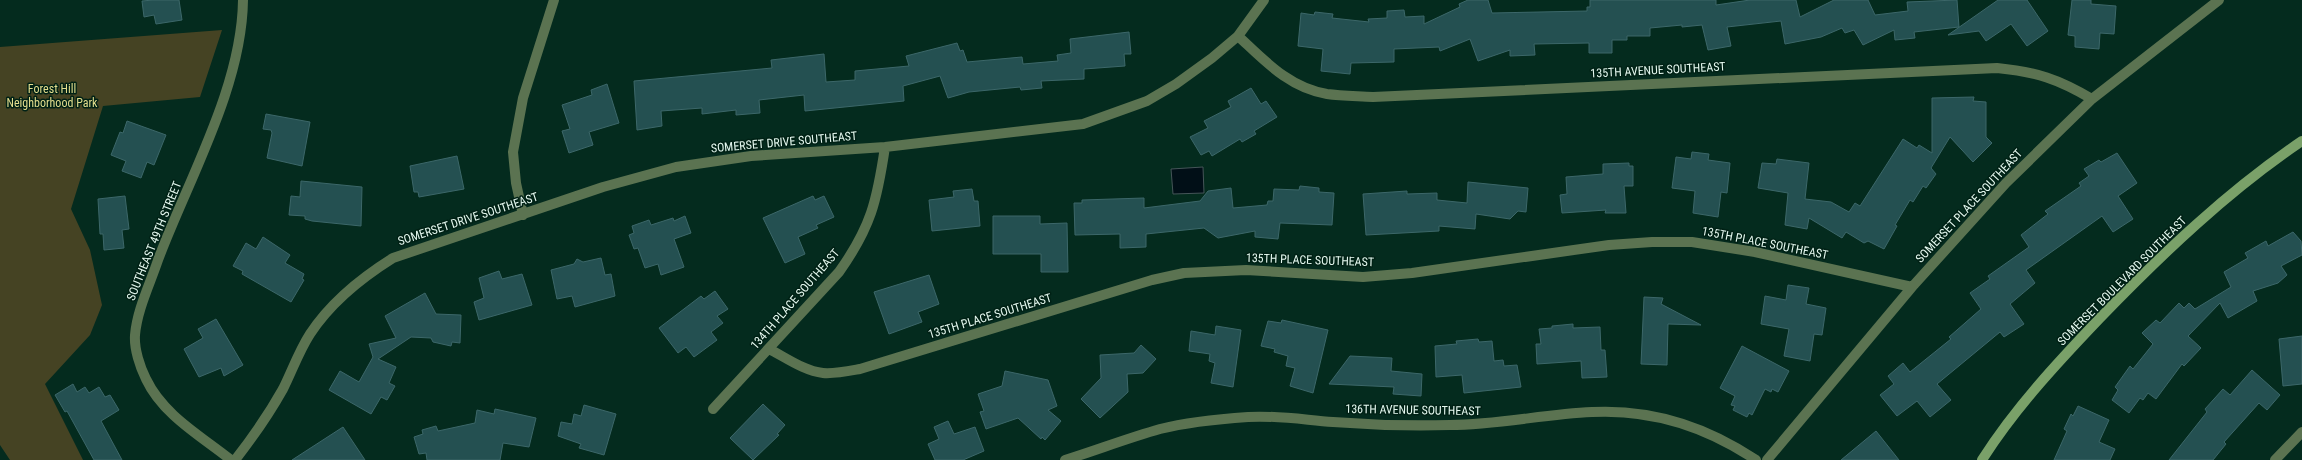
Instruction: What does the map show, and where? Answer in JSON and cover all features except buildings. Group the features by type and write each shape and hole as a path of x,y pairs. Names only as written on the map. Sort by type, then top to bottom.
{"street":[{"name":"SOUTHEAST 49TH STREET","path":"230,460 173,415 155,395 146,379 138,356 135,336 141,307 168,235 197,171 231,75 241,27 243,0"},
{"path":"523,216 516,183 513,152 523,98 554,0"},
{"name":"SOMERSET DRIVE SOUTHEAST","path":"235,460 255,434 282,389 310,334 346,293 368,274 393,258 604,188 676,167 751,156 885,147 1083,124 1113,115 1147,101 1176,84 1212,58 1238,36 1264,0"},
{"name":"SOMERSET PLACE SOUTHEAST","path":"1767,460 1912,287 2006,183 2092,100 2219,0"},
{"name":"135TH AVENUE SOUTHEAST","path":"1238,36 1279,74 1300,86 1326,94 1373,97 1997,68 2023,70 2064,82 2092,100"},
{"name":"SOMERSET BOULEVARD SOUTHEAST","path":"1982,460 2036,388 2126,292 2214,208 2302,141"},
{"name":"134TH PLACE SOUTHEAST","path":"713,409 839,272 856,249 867,226 878,194 885,147"},
{"name":"135TH PLACE SOUTHEAST","path":"769,349 809,369 823,373 841,372 860,369 1152,280 1184,273 1246,270 1363,277 1412,274 1609,245 1652,242 1692,242 1755,252 1912,287"},
{"name":"136TH AVENUE SOUTHEAST","path":"1065,460 1160,429 1200,421 1249,417 1414,426 1486,425 1599,412 1626,412 1676,422 1704,430 1735,446 1756,460"},
{"path":"2275,460 2302,432"}],"green space":[{"name":"Forest Hill Neighborhood Park","path":"222,30 200,97 103,106 71,209 90,250 102,305 90,335 45,384 83,460 10,460 0,445 0,47"}],"shaded area":[{"path":"1203,167 1204,193 1173,194 1171,169"}]}
